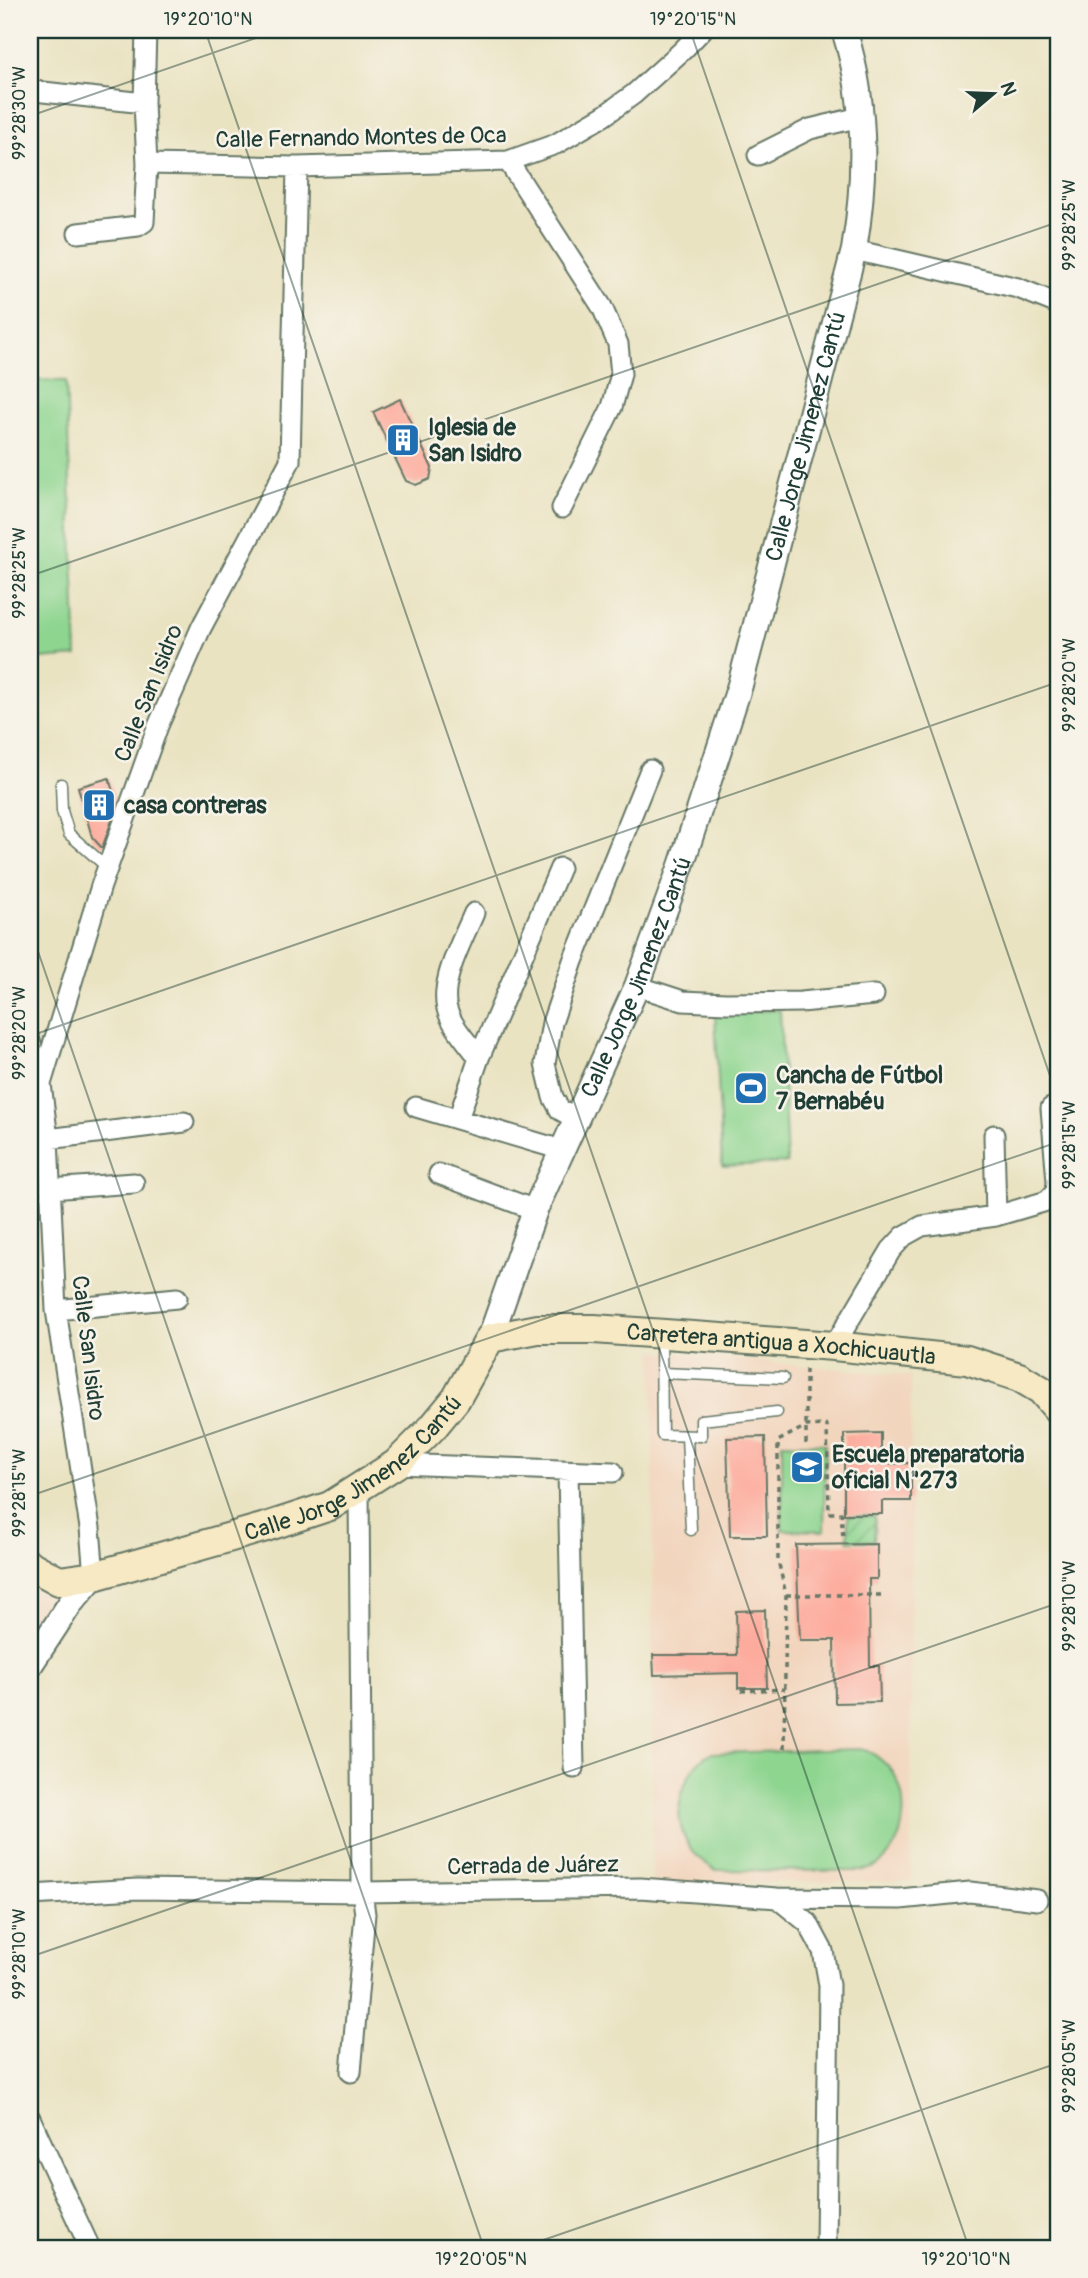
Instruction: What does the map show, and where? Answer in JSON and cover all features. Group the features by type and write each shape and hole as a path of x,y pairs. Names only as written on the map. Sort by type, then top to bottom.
{"main road":[{"name":"Carretera antigua a Xochicuautla","path":"489,1338 552,1329 594,1329 820,1345 967,1360 1019,1377 1041,1390 1058,1410"},
{"name":"Calle Jorge Jimenez Cantú","path":"30,1564 59,1580 94,1576 267,1527 330,1506 396,1464 456,1399 489,1338"}],"street":[{"path":"78,233 138,226 144,222 147,164 144,103 146,30"},
{"name":"Calle Fernando Montes de Oca","path":"147,164 297,167 508,161 556,144 605,115 634,94 702,30"},
{"name":"Calle Jorge Jimenez Cantú","path":"489,1338 535,1210 637,986 681,866 740,685 854,250 860,214 863,168 860,117 852,55 844,30"},
{"path":"34,91 144,103"},
{"path":"758,155 810,129 860,117"},
{"path":"508,161 602,307 618,344 621,374 612,407 562,508"},
{"name":"Calle San Isidro","path":"94,1576 91,1537 56,1310 48,1139 41,1084 108,868 158,726 201,628 290,461 297,167"},
{"path":"854,250 1018,288 1058,304"},
{"path":"576,1119 560,1110 553,1097 545,1064 552,1023 572,961 650,770"},
{"path":"458,1119 479,1058 560,868"},
{"path":"474,913 446,983 444,1002 450,1018 479,1058"},
{"path":"637,986 683,1001 726,1003 801,1002 874,995"},
{"path":"30,1041 41,1084"},
{"path":"416,1107 562,1150"},
{"path":"820,1345 904,1236 922,1226 996,1216 1047,1200 1056,1192 1051,1108"},
{"path":"48,1139 184,1122"},
{"path":"994,1135 996,1216"},
{"path":"439,1174 535,1210"},
{"path":"50,1188 134,1183"},
{"path":"56,1310 177,1298"},
{"path":"396,1464 613,1472"},
{"path":"568,1471 574,1768"},
{"path":"351,2072 365,1914 362,1892 359,1489"},
{"path":"30,1665 70,1604 94,1576"},
{"name":"Cerrada de Juárez","path":"30,1895 138,1889 362,1892 640,1888 777,1898 900,1899 970,1892 1037,1900"},
{"path":"777,1898 808,1923 823,1951 828,1985 826,2248"},
{"path":"30,2118 90,2248"}],"lane":[{"path":"61,784 62,811 69,834 108,868"},
{"path":"661,1334 662,1435 701,1436 701,1420 778,1412"},
{"path":"662,1373 783,1378"},
{"path":"687,1436 691,1530"}],"path":[{"path":"806,1444 806,1426 820,1345"},
{"path":"784,1749 786,1595 778,1560 778,1441 806,1426 827,1425 829,1513 841,1513 843,1538"},
{"path":"786,1595 881,1595"},
{"path":"741,1691 785,1689"}],"shaded area":[{"name":"Escuela preparatoria oficial N\"273","path":"653,1351 911,1376 911,1881 652,1883"},
{"path":"30,1581 51,1590 30,1635"}],"green space":[{"path":"30,380 66,381 77,656 30,660"},
{"name":"Cancha de Fútbol 7 Bernabéu","path":"780,1010 787,1163 722,1166 715,1013"},
{"path":"782,1443 825,1444 824,1531 782,1530"},
{"path":"848,1516 875,1516 874,1541 848,1541"},
{"path":"860,1749 872,1753 888,1766 901,1790 903,1818 900,1832 887,1857 877,1866 861,1871 716,1870 703,1862 686,1841 679,1816 683,1790 694,1768 708,1755"}],"building":[{"name":"Iglesia de San Isidro","path":"400,399 432,468 430,479 416,485 406,481 373,412"},
{"name":"casa contreras","path":"109,778 117,806 102,848 92,837 78,787"},
{"path":"881,1433 881,1464 911,1463 911,1501 882,1501 882,1514 844,1514 844,1434"},
{"path":"765,1437 767,1536 730,1536 727,1438"},
{"path":"877,1544 877,1579 869,1579 870,1666 879,1666 880,1702 835,1703 834,1640 800,1640 796,1545"},
{"path":"765,1610 767,1688 738,1688 738,1673 654,1675 653,1655 737,1655 736,1611"}],"place":[{"name":"Iglesia de San Isidro","path":"403,440"},
{"name":"casa contreras","path":"99,805"},
{"name":"Cancha de Fútbol 7 Bernabéu","path":"751,1088"},
{"name":"Escuela preparatoria oficial N\"273","path":"807,1467"}]}
